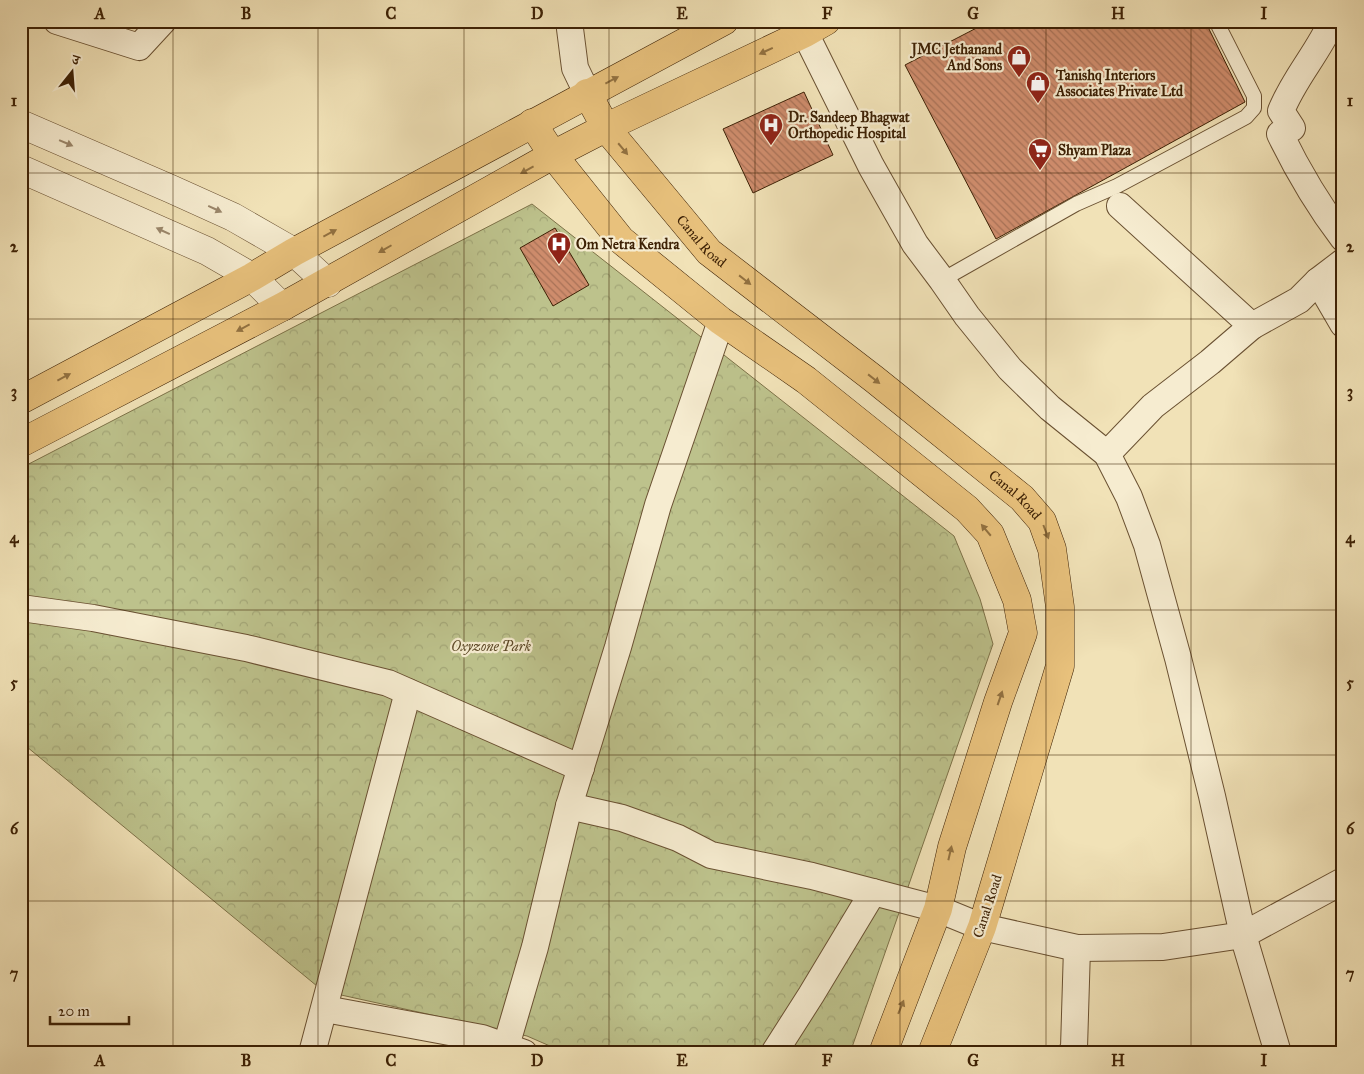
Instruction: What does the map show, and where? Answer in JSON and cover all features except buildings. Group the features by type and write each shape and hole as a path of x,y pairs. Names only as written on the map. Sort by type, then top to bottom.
{"main road":[{"path":"21,400 252,277 294,252 587,93 724,21"},
{"path":"21,443 282,307 553,155 815,27"},
{"name":"Canal Road","path":"587,93 606,128 709,252 874,379 979,463 1022,498 1042,521 1052,549 1060,607 1060,666 982,927 932,1053"},
{"path":"532,123 553,155 621,240 721,321 806,380 967,509 990,534 1017,600 1023,633 998,702 952,847 938,910 883,1053"}],"street":[{"path":"57,21 138,47 163,21"},
{"path":"569,21 575,68 587,93"},
{"path":"1332,21 1324,41 1303,70 1285,101 1281,111 1292,128 1280,134 1299,172 1343,238"},
{"path":"815,27 871,166 914,244 967,316 1010,369 1050,408 1107,454 1129,497 1147,545 1178,658 1243,935 1278,1053"},
{"path":"21,124 232,217 294,252 328,282"},
{"path":"21,169 198,247 252,277 282,307"},
{"path":"1120,206 1252,326"},
{"path":"1107,454 1153,406 1252,326 1299,300 1318,281 1343,262"},
{"path":"1318,281 1343,324"},
{"path":"325,1009 482,1038 512,1051 569,806 618,647 658,505 721,321"},
{"path":"21,608 93,618 246,648 388,683 581,768"},
{"path":"312,1053 408,692"},
{"path":"569,806 622,818 678,838 711,855 812,876 938,910 982,927 1077,948 1163,947 1243,935 1343,881"},
{"path":"774,1053 873,892"},
{"path":"1074,1051 1077,948"}],"lane":[{"path":"942,280 1076,204 1117,186 1246,117 1254,108 1254,96 1216,21"}],"green space":[{"name":"Oxyzone Park","path":"532,204 954,536 980,599 993,644 850,1053 566,1053 527,1036 323,991 21,742 21,468"}],"place":[{"name":"JMC Jethanand And Sons","path":"1019,78"},
{"name":"Tanishq Interiors Associates Private Ltd","path":"1038,104"},
{"name":"Dr. Sandeep Bhagwat Orthopedic Hospital","path":"771,146"},
{"name":"Shyam Plaza","path":"1040,171"},
{"name":"Om Netra Kendra","path":"559,265"}]}
